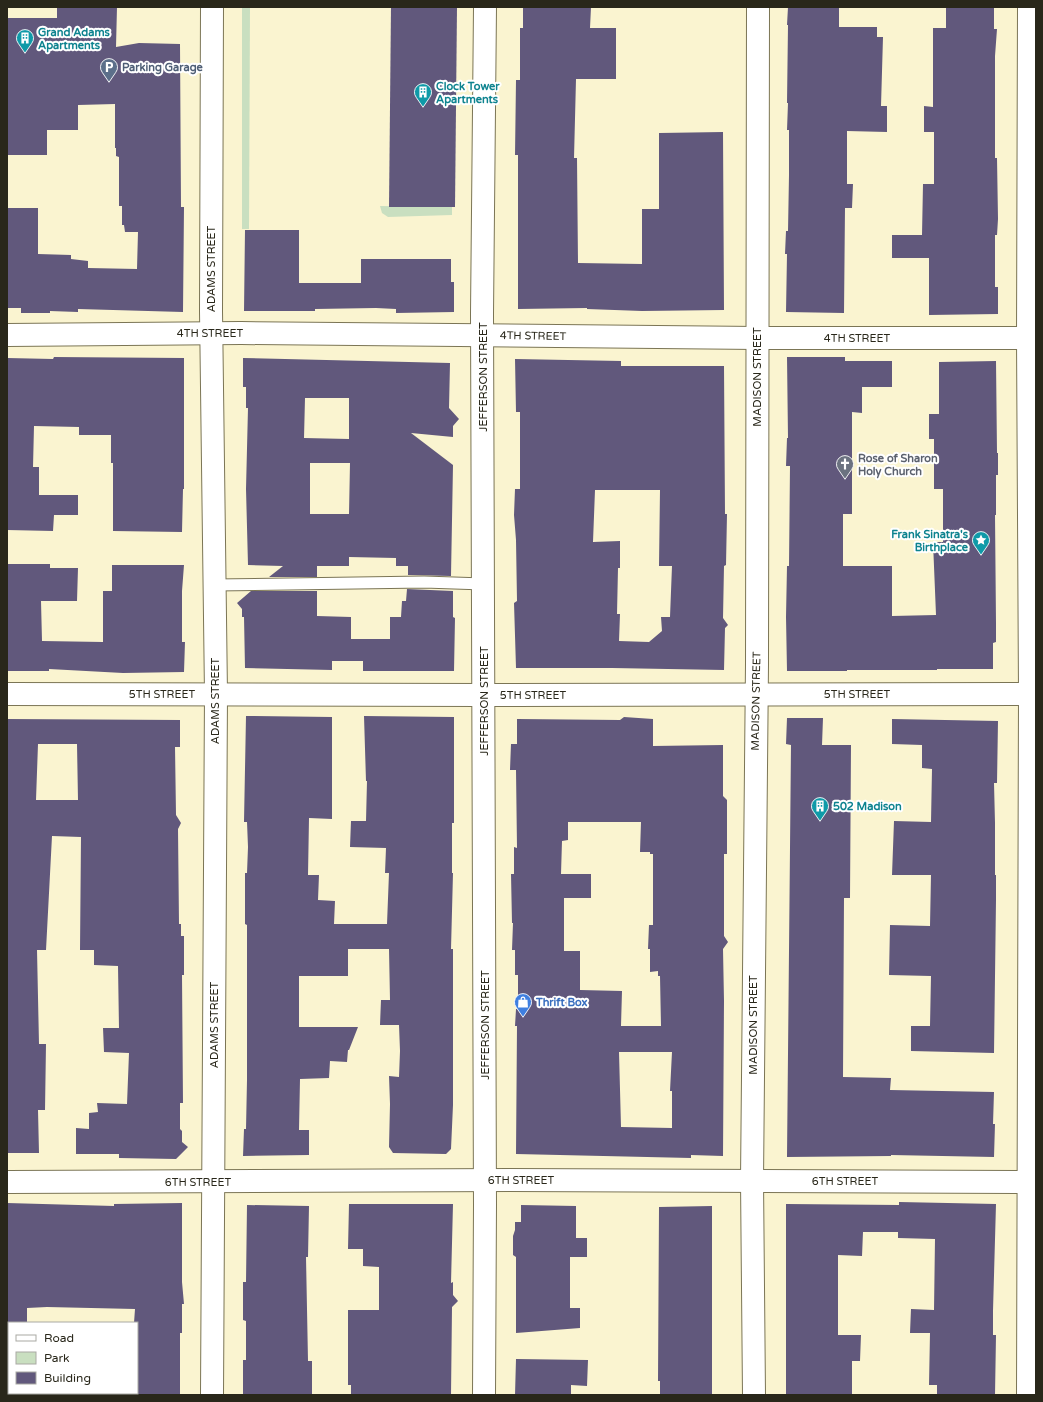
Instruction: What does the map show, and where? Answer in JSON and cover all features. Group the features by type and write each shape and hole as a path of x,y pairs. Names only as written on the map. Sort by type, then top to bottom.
{"street":[{"name":"ADAMS STREET","path":"212,7 211,334 216,694 212,1395"},
{"name":"JEFFERSON STREET","path":"484,1395 484,584 482,336 485,7"},
{"name":"MADISON STREET","path":"754,1395 752,1180 756,694 758,7"},
{"path":"1028,1395 1032,1182 1033,694 1029,7"},
{"name":"4TH STREET","path":"7,335 211,334 757,338 1032,338"},
{"name":"5TH STREET","path":"7,694 484,696 1033,694"},
{"name":"6TH STREET","path":"7,1182 752,1180 1032,1182"}],"lane":[{"path":"214,585 424,582 484,584"}],"green space":[{"path":"242,7 250,7 249,229 242,229"},
{"path":"380,206 452,207 452,215 388,217 382,213"}],"building":[{"path":"57,7 117,7 116,47 139,43 180,44 181,207 184,207 183,312 78,309 78,312 50,311 50,313 21,313 21,308 7,308 7,208 38,208 38,254 71,255 71,259 88,261 88,268 137,269 138,232 125,232 124,225 122,225 122,206 119,206 119,157 116,156 115,148 115,104 78,105 78,130 47,130 47,155 7,155 7,18 57,18"},
{"name":"Clock Tower Apartments","path":"391,7 457,7 455,207 389,207"},
{"path":"523,7 591,7 590,28 616,28 616,79 576,79 574,158 577,158 578,263 642,264 642,209 659,209 659,133 723,132 724,310 642,311 587,308 518,309 518,155 515,155 516,80 520,80 520,28 523,28"},
{"path":"788,7 839,7 839,27 877,27 877,37 883,37 881,106 887,106 887,132 847,131 847,184 853,184 852,208 845,208 844,313 786,312 787,254 785,254 786,231 788,231 789,175 789,130 787,130"},
{"path":"946,7 994,7 994,29 997,29 995,56 995,158 997,158 998,219 997,235 995,235 995,287 998,287 998,314 929,315 929,258 892,258 892,235 922,235 923,184 934,184 934,132 924,132 924,106 933,107 933,28 946,28"},
{"path":"245,230 299,230 299,283 361,283 361,259 451,259 451,282 454,282 454,312 396,313 396,309 376,308 315,309 315,311 244,311"},
{"path":"54,357 184,358 184,489 182,532 113,531 113,463 111,463 111,435 79,435 79,427 34,426 33,467 39,467 39,495 78,495 78,515 54,515 53,531 7,530 7,358 53,359"},
{"path":"787,357 845,357 845,361 892,361 892,387 862,387 862,413 852,412 852,514 843,514 843,566 892,566 892,616 936,615 933,542 943,542 943,489 934,489 934,439 929,439 929,414 939,414 939,362 996,361 998,475 996,475 995,515 996,642 993,643 993,669 787,671 786,617 787,566 789,566 790,466 786,466 788,438"},
{"path":"243,358 450,363 449,408 459,419 453,426 453,437 411,433 453,465 451,576 408,575 408,566 396,566 396,558 349,557 349,566 317,566 317,577 269,577 283,566 248,565 246,489 248,408 246,408 246,387 243,387","holes":["305,398 349,398 349,439 304,438","310,463 350,463 349,514 310,514"]},
{"path":"515,359 621,361 621,366 724,366 725,514 727,514 723,618 728,625 725,628 724,670 516,668 514,603 517,601 514,515 515,489 520,489 520,412 516,412","holes":["595,490 660,490 659,566 672,566 670,617 661,617 662,631 649,642 619,641 620,614 617,614 620,541 593,542"]},
{"path":"7,564 50,564 50,568 78,568 77,601 41,601 42,641 103,642 103,591 112,591 112,565 184,565 182,591 182,642 185,642 184,672 123,673 49,669 49,671 7,671"},
{"path":"407,589 453,591 453,617 455,618 454,671 363,671 363,661 332,661 332,670 245,668 244,617 242,617 242,609 237,603 251,591 317,591 317,616 351,617 351,639 390,639 390,617 401,617 402,601 406,601"},
{"path":"246,716 332,717 332,819 309,818 308,875 319,875 318,900 335,901 334,924 387,924 389,873 385,873 386,848 350,847 351,821 366,821 367,781 364,716 454,717 454,823 452,823 453,873 451,949 453,949 453,1105 451,1149 446,1154 393,1153 389,1147 389,1076 399,1077 400,1051 399,1025 380,1025 381,1000 390,1000 389,949 348,949 348,976 299,976 299,1027 358,1027 348,1050 347,1062 330,1061 329,1078 300,1079 299,1130 309,1130 309,1155 243,1156 244,1129 246,1129 247,1080 247,925 245,924 245,873 247,873 248,847 247,822 244,822"},
{"path":"624,717 653,719 653,746 723,745 723,796 727,800 727,854 724,854 724,936 728,942 723,949 723,1156 691,1155 691,1158 516,1154 517,1026 515,1026 516,1009 518,1009 518,975 515,975 515,950 512,950 513,923 511,874 514,874 514,847 517,848 516,770 510,770 511,744 517,744 517,719 620,720","holes":["568,822 641,822 640,852 650,852 650,854 653,854 653,925 649,925 648,949 650,949 650,972 658,971 658,976 660,976 661,1026 621,1026 622,991 580,990 580,951 564,951 564,898 591,898 591,874 561,874 562,841 568,840","619,1052 672,1052 670,1091 672,1091 672,1128 621,1127"]},
{"path":"787,718 823,718 822,745 851,745 850,898 844,898 843,1077 891,1078 890,1090 994,1092 994,1157 891,1155 787,1157 791,745 786,744"},
{"path":"7,719 180,720 180,747 175,747 176,815 181,823 178,829 179,924 181,924 181,936 184,936 184,975 182,975 183,1103 180,1103 180,1129 182,1131 182,1142 188,1147 176,1159 119,1158 119,1154 76,1154 76,1128 89,1129 89,1113 98,1112 97,1103 127,1104 129,1053 104,1052 103,1028 119,1028 118,966 94,965 94,950 80,950 81,837 52,836 46,950 37,950 39,1044 46,1044 45,1110 38,1110 39,1153 7,1153","holes":["38,744 77,744 78,800 36,800"]},
{"path":"892,719 998,721 997,783 994,783 996,900 994,1053 911,1051 911,1026 930,1026 931,976 889,975 890,925 930,926 931,875 892,875 894,821 931,822 932,769 922,768 922,745 892,744"},
{"path":"899,1202 996,1204 993,1311 993,1335 996,1335 995,1395 937,1395 937,1385 929,1385 930,1333 910,1333 911,1309 934,1310 935,1239 898,1238 898,1232 863,1232 862,1256 838,1255 838,1335 861,1335 860,1361 852,1361 852,1395 786,1395 786,1204 899,1205"},
{"path":"7,1203 114,1206 114,1204 182,1203 182,1282 184,1304 182,1304 182,1333 180,1333 180,1395 137,1395 138,1322 134,1322 135,1309 27,1308 27,1322 7,1323"},
{"path":"349,1204 453,1204 451,1283 453,1282 453,1295 458,1301 452,1307 451,1395 351,1395 351,1385 348,1385 348,1310 379,1310 379,1267 363,1266 363,1249 348,1249"},
{"path":"247,1205 309,1206 308,1257 306,1257 308,1361 312,1361 312,1395 243,1395 243,1360 246,1360 246,1321 243,1320 243,1282 246,1282"},
{"path":"521,1205 576,1206 576,1238 587,1238 587,1257 570,1257 570,1308 580,1308 580,1328 516,1333 516,1257 513,1255 513,1236 515,1222 521,1222"},
{"path":"712,1206 712,1395 660,1395 660,1381 658,1381 659,1207"},
{"path":"516,1359 588,1360 587,1386 571,1385 571,1395 515,1395"}],"place":[{"name":"Grand Adams Apartments","path":"25,53"},
{"name":"Parking Garage","path":"109,82"},
{"name":"Clock Tower Apartments","path":"423,107"},
{"name":"Rose of Sharon Holy Church","path":"845,479"},
{"name":"Frank Sinatra's Birthplace","path":"981,555"},
{"name":"502 Madison","path":"820,821"},
{"name":"Thrift Box","path":"523,1017"}]}
